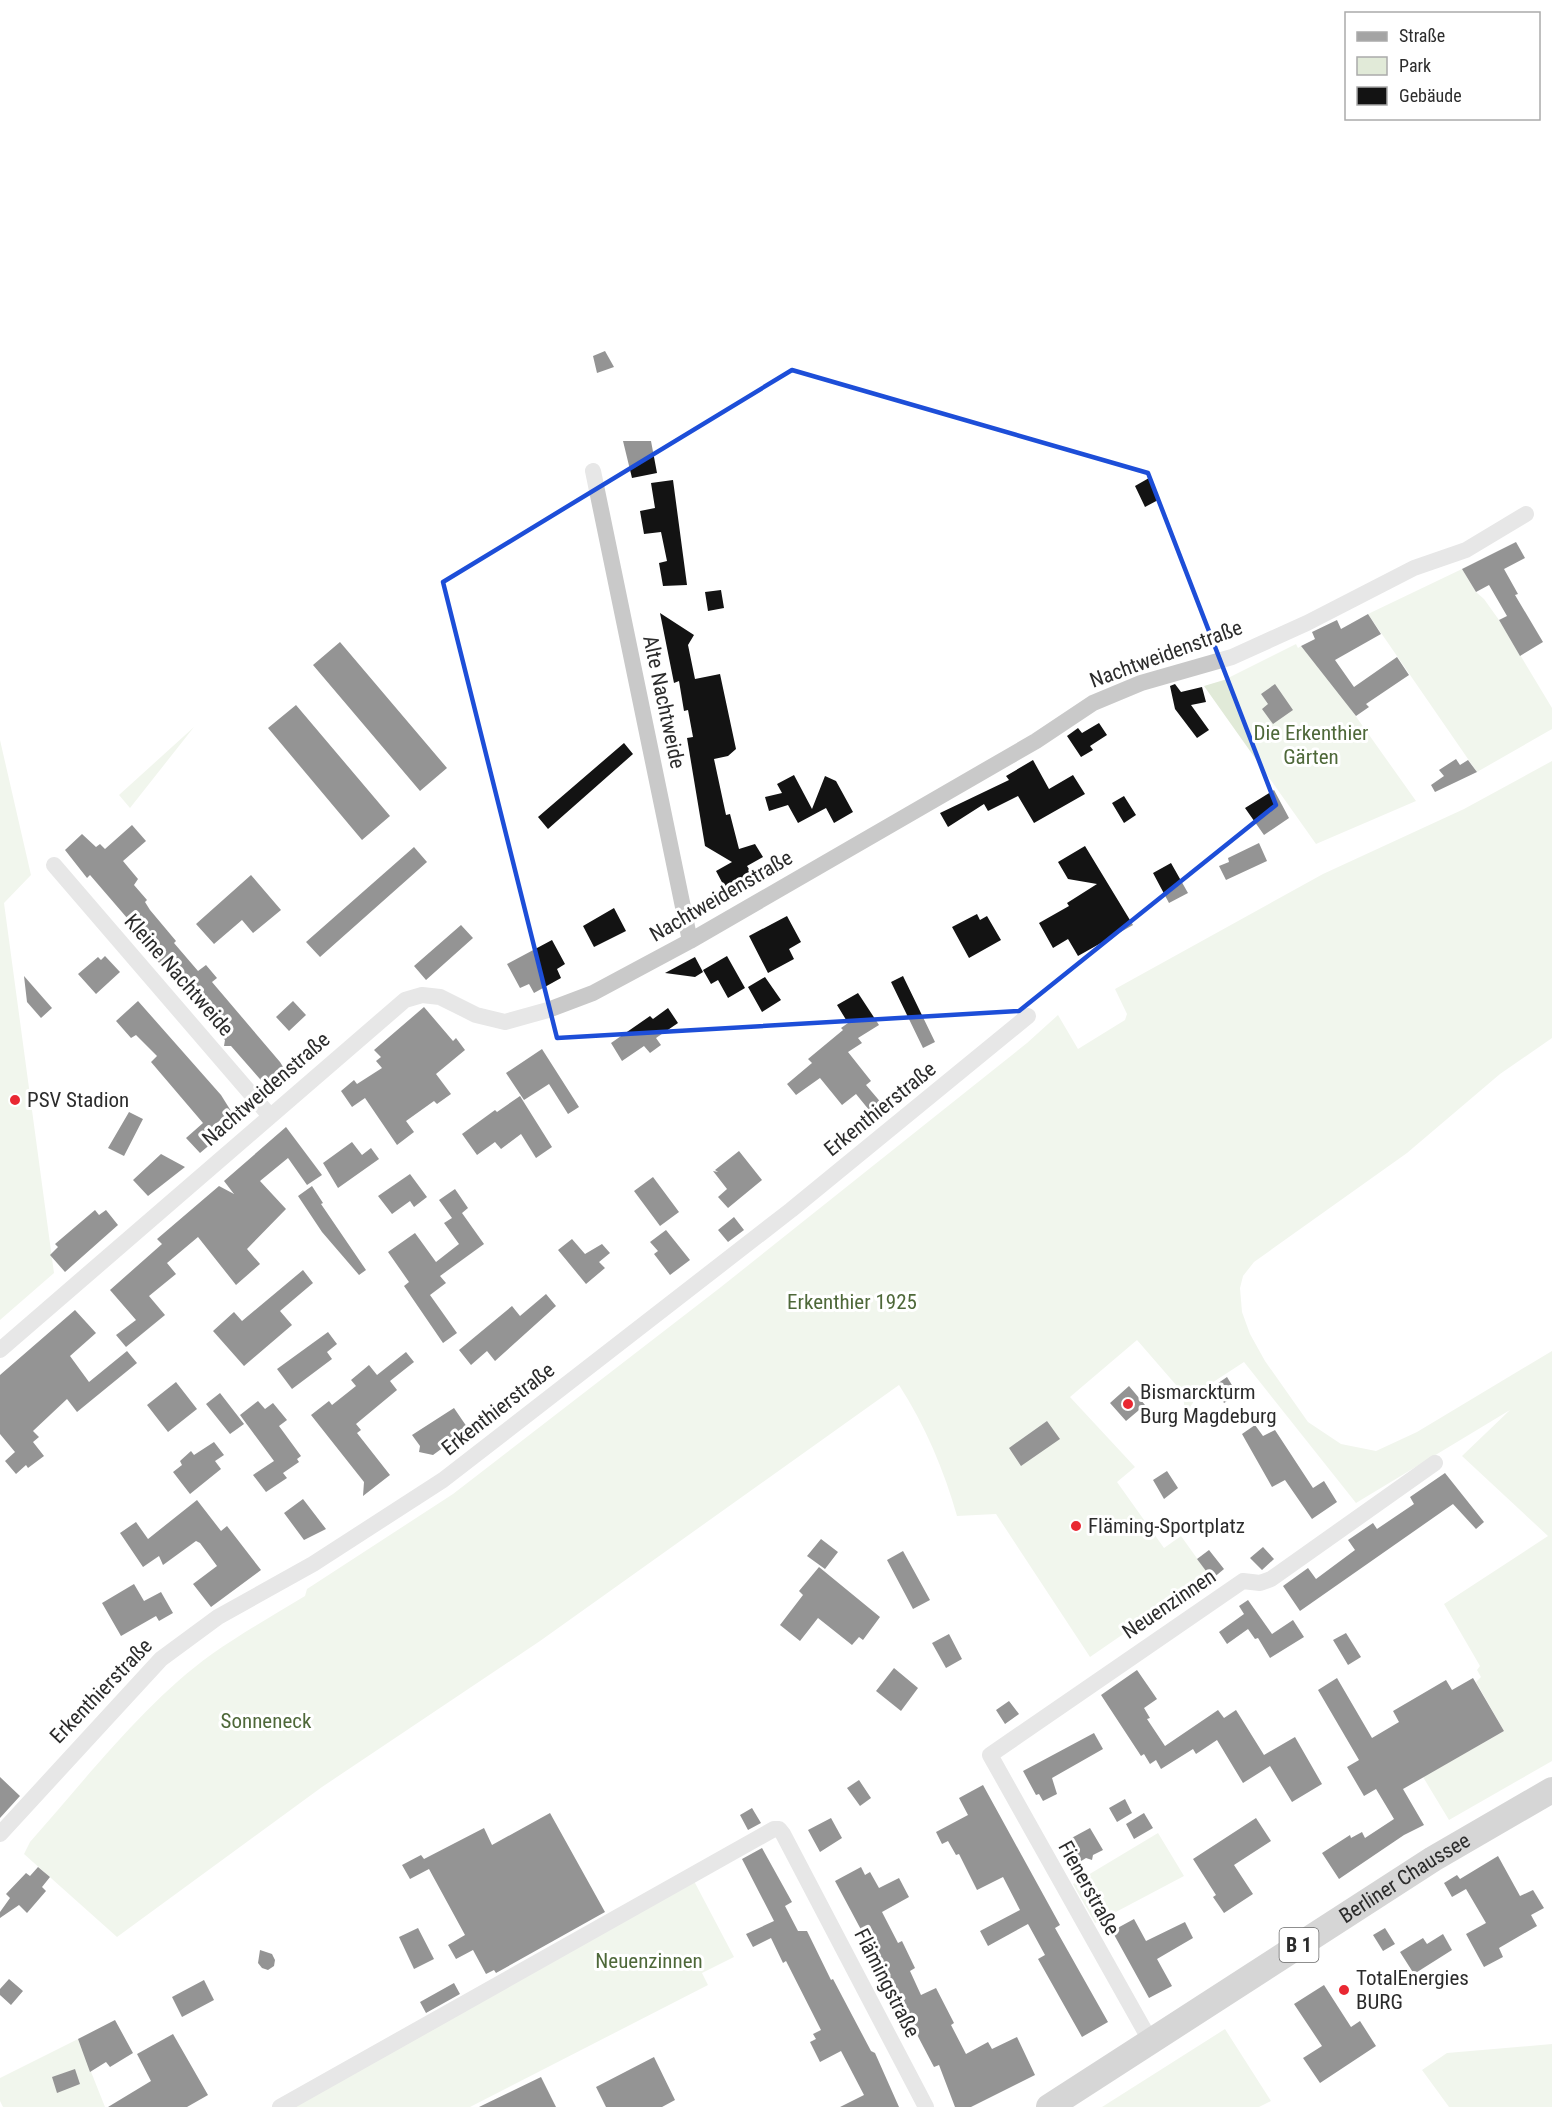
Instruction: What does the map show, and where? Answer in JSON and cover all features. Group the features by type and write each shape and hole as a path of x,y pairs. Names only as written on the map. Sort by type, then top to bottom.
{"main road":[{"name":"Berliner Chaussee","path":"1049,2107 1433,1859 1552,1790"}],"street":[{"name":"Alte Nachtweide","path":"594,471 690,941"},
{"name":"Nachtweidenstraße","path":"0,1350 395,1006 412,997 440,997 493,1020 518,1019 593,993 690,941 1036,741 1093,703 1141,683 1232,657 1307,623 1406,572 1466,550 1526,514"},
{"name":"Kleine Nachtweide","path":"54,865 270,1116"},
{"name":"Erkenthierstraße","path":"0,1834 161,1659 218,1617 313,1564 443,1480 791,1210 1028,1016"},
{"name":"Neuenzinnen","path":"990,1755 1243,1581 1260,1583 1270,1579 1435,1463"},
{"name":"Fienerstraße","path":"990,1755 1151,2042"},
{"name":"Flämingstraße","path":"280,2107 766,1833 779,1829 808,1879 926,2107"}],"highlighted area":[{"path":"792,370 1148,473 1276,805 1019,1011 557,1038 443,582"}],"green space":[{"name":"Die Erkenthier Gärten","path":"1462,569 1476,592 1499,620 1552,708 1552,729 1477,772 1368,614"},
{"name":"Die Erkenthier Gärten","path":"1296,644 1298,648 1301,646 1340,694 1416,801 1316,844 1204,686 1224,680"},
{"path":"194,727 130,808 119,795"},
{"name":"PSV Stadion","path":"0,740 31,875 4,903 54,1273 0,1320"},
{"path":"1552,761 1552,1038 1500,1074 1407,1153 1254,1262 1243,1276 1240,1288 1242,1312 1250,1334 1265,1361 1308,1422 1341,1444 1376,1451 1417,1432 1552,1351 1552,1761 1449,1820 1423,1777 1504,1731 1476,1682 1481,1677 1477,1670 1480,1666 1444,1604 1548,1536 1462,1456 1510,1410 1356,1503 1244,1362 1201,1390 1185,1415 1183,1393 1137,1340 1070,1397 1135,1467 1117,1482 1164,1548 1181,1536 1209,1575 1090,1657 996,1514 957,1516 933,1448 899,1385 540,1641 322,1787 117,1937 24,1854 30,1842 116,1743 187,1673 223,1646 305,1596 307,1589 453,1494 721,1287 1027,1043 1058,1015 1078,1049 1125,1020 1127,1014 1115,989 1323,874 1464,809"},
{"path":"1158,1833 1184,1876 1095,1923 1073,1884"},
{"name":"Neuenzinnen","path":"694,1881 734,1957 702,1973 708,1985 470,2107 291,2107"},
{"path":"1225,2029 1271,2101 1259,2107 1102,2107"},
{"path":"78,2039 105,2107 3,2107 0,2101 0,2078"},
{"path":"1552,2044 1552,2107 1449,2107 1422,2070 1447,2053"}],"building":[{"path":"605,351 614,367 597,373 593,356"},
{"path":"623,441 651,441 657,473 632,478"},
{"path":"1149,478 1160,499 1145,507 1135,486"},
{"path":"673,480 687,585 663,586 659,563 667,561 661,532 644,534 640,511 655,508 651,483"},
{"path":"1516,542 1525,558 1504,569 1518,594 1515,595 1543,642 1520,656 1499,620 1507,616 1489,585 1476,592 1462,569"},
{"path":"721,590 724,608 708,611 705,592"},
{"path":"660,613 694,635 688,645 695,679 720,674 736,749 728,756 714,759 726,815 730,814 739,849 755,844 763,857 747,866 756,880 738,890 724,886 716,871 732,862 705,846 687,738 693,737 688,710 684,711 679,681 674,683"},
{"path":"1368,614 1381,634 1335,660 1354,687 1397,657 1409,675 1366,704 1369,707 1356,716 1301,646 1315,639 1312,632 1337,620 1341,629"},
{"path":"340,642 447,768 420,791 313,665"},
{"path":"1175,684 1181,692 1202,687 1206,702 1191,705 1209,730 1197,738 1175,709 1170,686"},
{"path":"1275,684 1293,710 1273,724 1262,709 1268,704 1261,694"},
{"path":"296,705 390,816 362,840 268,728"},
{"path":"1099,723 1107,735 1090,746 1093,750 1081,757 1067,736 1078,728 1082,733"},
{"path":"624,743 633,754 548,829 538,817"},
{"path":"1456,759 1460,765 1468,760 1477,772 1435,792 1431,785 1444,776 1439,770"},
{"path":"1033,760 1049,789 1073,775 1085,794 1034,823 1018,796 988,811 984,804 948,827 940,813 1009,780 1006,776"},
{"path":"794,775 812,809 825,776 836,781 853,812 834,823 826,808 798,823 788,805 769,811 765,797 782,793 777,784"},
{"path":"1274,790 1289,818 1264,835 1245,808"},
{"path":"1124,796 1136,815 1124,823 1112,803"},
{"path":"132,825 146,841 123,861 138,879 134,885 147,900 145,902 150,910 176,941 174,943 198,971 206,965 217,978 212,982 280,1062 285,1070 266,1086 231,1046 224,1046 225,1040 213,1026 223,1017 199,990 189,998 136,936 140,933 90,875 87,878 65,850 82,834 96,847 100,844 105,849"},
{"path":"1259,843 1267,861 1226,880 1219,866 1229,862 1228,858"},
{"path":"1085,846 1133,925 1078,956 1068,939 1053,948 1039,923 1069,906 1067,903 1097,884 1068,879 1058,862"},
{"path":"414,847 427,862 320,957 306,942"},
{"path":"1171,863 1188,893 1169,903 1153,873"},
{"path":"251,875 281,910 253,933 242,920 214,944 196,924"},
{"path":"614,908 626,931 594,947 583,926"},
{"path":"977,914 980,920 987,916 1001,940 969,958 952,927"},
{"path":"787,916 801,942 789,949 794,959 768,973 749,936"},
{"path":"461,925 473,938 426,980 414,966"},
{"path":"552,940 565,964 557,969 561,978 534,993 529,984 520,988 507,964"},
{"path":"105,956 120,972 96,994 78,974 98,957 101,960"},
{"path":"727,956 745,988 728,998 718,980 711,984 703,970"},
{"path":"695,957 703,972 695,977 665,973"},
{"path":"24,976 52,1008 41,1018 27,1002"},
{"path":"903,976 935,1042 923,1048 891,982"},
{"path":"765,977 781,1000 762,1012 748,987"},
{"path":"858,993 879,1025 858,1038 862,1043 848,1052 871,1081 866,1085 889,1112 878,1121 856,1094 842,1105 820,1078 796,1095 787,1084 812,1063 808,1059 843,1030 841,1028 848,1023 837,1005"},
{"path":"138,1001 221,1095 231,1111 211,1128 219,1137 200,1153 186,1138 203,1123 151,1062 157,1056 136,1035 131,1038 116,1021"},
{"path":"293,1001 306,1015 289,1031 276,1017"},
{"path":"424,1007 453,1041 456,1038 465,1050 436,1074 451,1094 437,1104 434,1101 406,1121 414,1132 397,1145 365,1098 352,1107 341,1091 354,1080 357,1084 382,1068 376,1061 381,1057 374,1050"},
{"path":"668,1008 678,1023 656,1038 661,1045 650,1053 644,1046 622,1061 611,1043 650,1016 653,1019"},
{"path":"542,1049 579,1107 568,1114 549,1084 524,1100 506,1073"},
{"path":"520,1096 552,1147 536,1158 521,1134 501,1149 495,1142 477,1155 462,1134 495,1110 497,1112"},
{"path":"129,1112 143,1119 124,1156 108,1148"},
{"path":"286,1127 322,1175 307,1185 288,1158 260,1181 286,1209 247,1249 260,1264 236,1285 198,1237 167,1263 176,1274 149,1296 165,1315 126,1347 116,1335 136,1320 110,1290 162,1244 157,1239 219,1186 234,1194 224,1181"},
{"path":"352,1142 362,1155 371,1148 379,1159 338,1188 323,1163"},
{"path":"739,1151 762,1180 728,1208 718,1197 727,1189 713,1171 718,1172 715,1170"},
{"path":"161,1154 185,1167 148,1196 133,1180"},
{"path":"410,1174 427,1197 414,1207 410,1201 392,1214 378,1196"},
{"path":"653,1177 679,1212 660,1226 634,1191"},
{"path":"312,1186 323,1203 321,1204 366,1270 359,1275 322,1232 298,1196"},
{"path":"455,1189 468,1208 462,1213 484,1244 440,1276 446,1283 430,1295 457,1333 443,1343 404,1286 409,1282 388,1252 415,1233 436,1262 459,1244 444,1223 452,1218 439,1200"},
{"path":"95,1210 99,1215 106,1210 118,1225 65,1272 50,1255 58,1247 55,1244"},
{"path":"734,1217 744,1230 728,1242 718,1230"},
{"path":"666,1230 690,1260 670,1275 654,1254 658,1251 650,1242"},
{"path":"572,1239 585,1254 602,1244 610,1253 599,1262 605,1268 586,1284 558,1250"},
{"path":"303,1270 313,1283 280,1311 292,1325 244,1366 213,1331 234,1312 242,1321"},
{"path":"546,1294 556,1306 495,1361 487,1351 471,1365 459,1350 512,1306 520,1316"},
{"path":"75,1310 96,1333 70,1356 89,1382 127,1351 137,1363 77,1412 67,1399 33,1431 39,1437 33,1442 44,1456 28,1468 26,1465 16,1474 5,1461 15,1452 0,1434 0,1375"},
{"path":"328,1332 337,1344 327,1352 332,1359 292,1389 277,1369"},
{"path":"406,1352 414,1362 390,1381 397,1390 356,1424 361,1430 357,1433 390,1475 363,1496 364,1482 311,1415 329,1401 332,1405 356,1386 351,1380 369,1365 377,1375"},
{"path":"1227,1377 1238,1395 1224,1403 1214,1386"},
{"path":"176,1382 197,1409 168,1432 147,1405"},
{"name":"Bismarckturm Burg Magdeburg","path":"1129,1386 1145,1405 1126,1421 1110,1403"},
{"path":"220,1393 244,1424 230,1434 206,1404"},
{"path":"258,1401 265,1409 273,1403 287,1420 279,1426 301,1456 297,1459 299,1462 283,1473 287,1478 266,1492 253,1475 274,1461 240,1415"},
{"path":"454,1408 467,1427 457,1434 459,1436 433,1455 419,1452 420,1446 412,1435"},
{"path":"1047,1421 1060,1439 1021,1466 1009,1448"},
{"path":"1255,1425 1263,1436 1275,1430 1313,1488 1324,1481 1337,1502 1312,1519 1285,1480 1272,1487 1242,1434"},
{"path":"214,1442 224,1455 215,1461 221,1469 190,1494 173,1472 182,1465 180,1461 191,1451 194,1455"},
{"path":"1167,1471 1178,1488 1164,1499 1153,1480"},
{"path":"1445,1473 1484,1522 1476,1529 1453,1504 1300,1611 1283,1586 1308,1568 1316,1579 1355,1550 1348,1540 1373,1523 1377,1529 1414,1504 1410,1497"},
{"path":"303,1499 326,1529 304,1540 284,1513"},
{"path":"197,1500 221,1531 227,1526 261,1570 211,1607 193,1584 217,1566 200,1543 196,1541 163,1565 159,1556 143,1567 120,1533 136,1522 148,1539"},
{"path":"821,1539 838,1552 825,1569 807,1556"},
{"path":"1263,1547 1274,1559 1262,1570 1250,1558"},
{"path":"1209,1550 1224,1569 1212,1579 1197,1559"},
{"path":"903,1551 930,1600 913,1609 887,1560"},
{"path":"819,1567 880,1617 863,1640 859,1637 852,1645 818,1618 800,1641 780,1625 803,1595 799,1591"},
{"path":"134,1584 144,1601 161,1592 173,1613 159,1621 156,1616 121,1636 102,1603"},
{"path":"1248,1600 1272,1634 1293,1620 1304,1637 1270,1658 1258,1638 1255,1639 1248,1629 1227,1644 1219,1632 1244,1614 1239,1606"},
{"path":"1346,1633 1361,1657 1348,1665 1333,1640"},
{"path":"949,1634 962,1659 946,1668 932,1643"},
{"path":"894,1668 918,1688 901,1711 876,1691"},
{"path":"1137,1670 1157,1699 1144,1708 1150,1718 1147,1719 1165,1746 1218,1710 1224,1718 1236,1710 1264,1755 1295,1737 1322,1784 1292,1802 1270,1766 1243,1783 1217,1740 1196,1754 1193,1749 1161,1769 1156,1760 1150,1764 1144,1754 1141,1756 1101,1695"},
{"path":"1337,1678 1372,1738 1399,1722 1393,1711 1446,1680 1452,1690 1473,1678 1504,1731 1403,1789 1424,1825 1404,1835 1339,1879 1322,1853 1350,1835 1351,1838 1362,1832 1365,1838 1394,1819 1376,1789 1364,1796 1347,1767 1359,1760 1318,1690"},
{"path":"1009,1701 1019,1714 1005,1724 996,1710"},
{"path":"1094,1733 1103,1749 1052,1778 1057,1794 1043,1801 1039,1794 1036,1795 1023,1771"},
{"path":"0,1777 20,1796 0,1818"},
{"path":"859,1780 871,1798 860,1806 847,1788"},
{"path":"983,1785 1060,1925 1055,1928 1108,2022 1082,2037 1038,1959 1045,1955 1028,1924 988,1946 980,1931 1020,1910 1003,1877 977,1890 959,1854 956,1855 948,1841 942,1844 936,1832 968,1815 959,1798"},
{"path":"1125,1799 1132,1813 1117,1822 1109,1808"},
{"path":"752,1808 761,1823 748,1830 740,1815"},
{"path":"550,1813 605,1912 496,1973 494,1970 486,1974 473,1950 456,1959 448,1945 465,1935 429,1869 410,1879 402,1865 421,1855 424,1859 484,1828 492,1845"},
{"path":"1144,1813 1153,1828 1134,1839 1126,1824"},
{"path":"831,1818 842,1838 820,1852 808,1830"},
{"path":"1256,1818 1271,1841 1234,1865 1253,1894 1224,1913 1213,1897 1216,1895 1193,1859"},
{"path":"1090,1828 1103,1850 1093,1855 1092,1860 1086,1858 1078,1863 1066,1841"},
{"path":"762,1848 792,1902 785,1906 798,1931 807,1931 831,1980 833,1979 871,2051 875,2053 899,2107 840,2107 864,2095 841,2051 820,2062 810,2042 816,2039 813,2034 821,2030 786,1961 783,1963 771,1938 753,1947 746,1934 774,1921 742,1859"},
{"path":"1498,1856 1520,1896 1533,1890 1544,1908 1531,1915 1537,1926 1499,1948 1503,1957 1484,1967 1466,1934 1486,1923 1466,1889 1452,1897 1444,1883 1457,1875 1460,1879"},
{"path":"38,1867 50,1877 42,1887 46,1891 27,1913 19,1905 0,1918 0,1912 10,1898 6,1894 26,1873 30,1876"},
{"path":"861,1867 865,1875 870,1872 879,1888 899,1878 909,1897 882,1912 898,1943 902,1941 915,1968 910,1971 921,1995 936,1988 954,2023 951,2025 966,2054 988,2042 992,2049 1017,2037 1035,2075 971,2107 955,2107 939,2065 934,2067 913,2027 910,2029 889,1982 835,1881"},
{"path":"1134,1919 1146,1941 1185,1922 1193,1938 1157,1959 1172,1986 1149,1998 1112,1931"},
{"path":"418,1928 434,1959 414,1969 399,1937"},
{"path":"1385,1928 1395,1944 1383,1951 1373,1935"},
{"path":"1443,1934 1452,1950 1414,1974 1400,1952 1423,1938 1427,1944"},
{"path":"260,1950 272,1954 275,1960 274,1966 268,1970 262,1968 258,1963"},
{"path":"9,1979 23,1991 11,2005 0,1995 0,1989"},
{"path":"204,1980 214,2000 182,2017 172,1997"},
{"path":"454,1983 460,1994 426,2013 420,2002"},
{"path":"1324,1985 1351,2027 1360,2021 1376,2046 1320,2083 1303,2058 1322,2046 1294,2004"},
{"path":"115,2020 133,2053 110,2067 106,2062 90,2072 78,2039"},
{"path":"173,2034 208,2095 187,2107 108,2107 151,2081 137,2054"},
{"path":"654,2057 675,2100 662,2107 606,2107 596,2087"},
{"path":"75,2069 80,2084 57,2093 52,2077"},
{"path":"541,2077 556,2107 479,2107"}],"place":[{"name":"PSV Stadion","path":"15,1100"},
{"name":"Bismarckturm Burg Magdeburg","path":"1128,1404"},
{"name":"Fläming-Sportplatz","path":"1076,1526"},
{"name":"TotalEnergies BURG","path":"1344,1990"}],"park label":[{"name":"Erkenthier 1925","path":"852,1302"},
{"name":"Sonneneck","path":"266,1721"}]}
